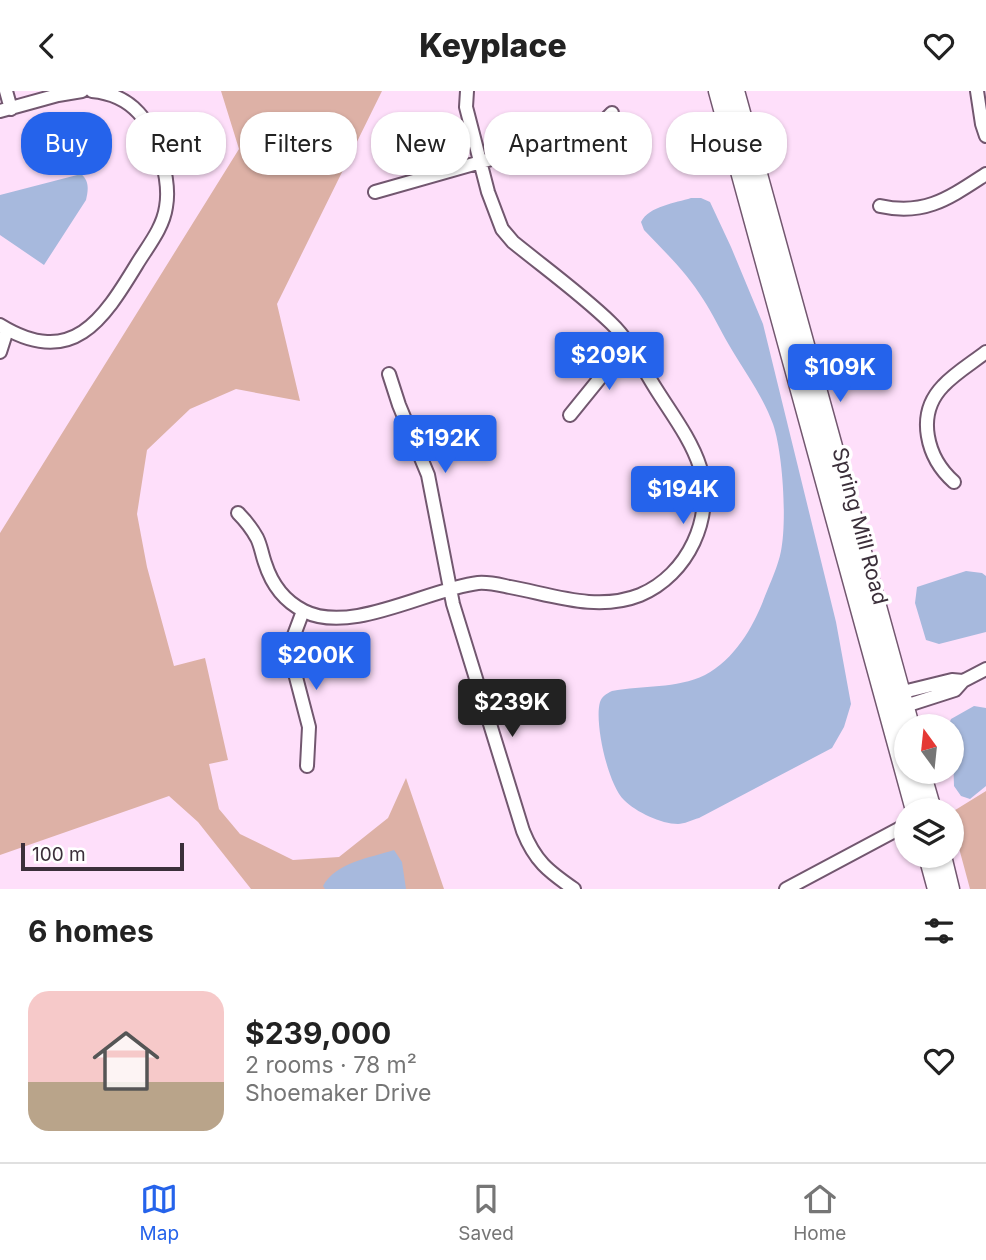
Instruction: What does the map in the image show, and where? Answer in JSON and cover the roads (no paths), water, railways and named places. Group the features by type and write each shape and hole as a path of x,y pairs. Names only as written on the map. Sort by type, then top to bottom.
{"street":[{"path":"6,91 5,110 82,91"},
{"path":"0,352 4,328 23,337 43,341 63,340 87,330 110,307 162,223 168,192 155,136 148,123 122,99 105,92 92,91"},
{"path":"238,513 257,538 273,584 287,601 303,611 325,618 348,618 486,583 587,603 605,603 640,595 657,586 679,566 694,542 702,518 703,478 688,441 612,324 513,242 502,229 466,107 467,91"},
{"name":"Spring Mill Road","path":"718,91 894,702 902,714"},
{"name":"Spring Mill Road","path":"734,91 894,702 913,798"},
{"path":"977,91 986,136"},
{"path":"375,192 484,162"},
{"path":"880,206 900,211 914,210 952,196 986,174"},
{"path":"954,482 946,475 928,445 927,420 942,386 986,352"},
{"path":"570,415 600,378 633,353"},
{"path":"389,374 428,475 450,590 470,663 530,849 540,864 574,889"},
{"path":"303,611 294,635 291,657 309,727 307,766"},
{"path":"894,702 955,690 962,681 986,669"},
{"path":"786,889 894,831"},
{"path":"931,868 937,889"},
{"path":"945,868 950,889"}],"water":[{"path":"77,175 84,177 88,190 86,200 44,265 0,235 0,195"},
{"path":"691,198 710,202 763,324 836,622 851,704 844,727 832,748 699,818 678,824 657,820 642,813 618,792 608,768 601,738 600,702 604,695 612,691 683,683 705,675 725,660 742,641 760,607 780,557 784,523 779,452 769,414 697,289 644,230 641,222 656,209"},
{"path":"966,571 986,576 986,632 939,644 926,640 915,603 917,587"},
{"path":"974,706 986,708 986,786 970,799 961,796 954,786 964,784 964,714 960,714"},
{"path":"394,850 402,862 406,889 325,889 323,886 336,871 345,866"}]}
